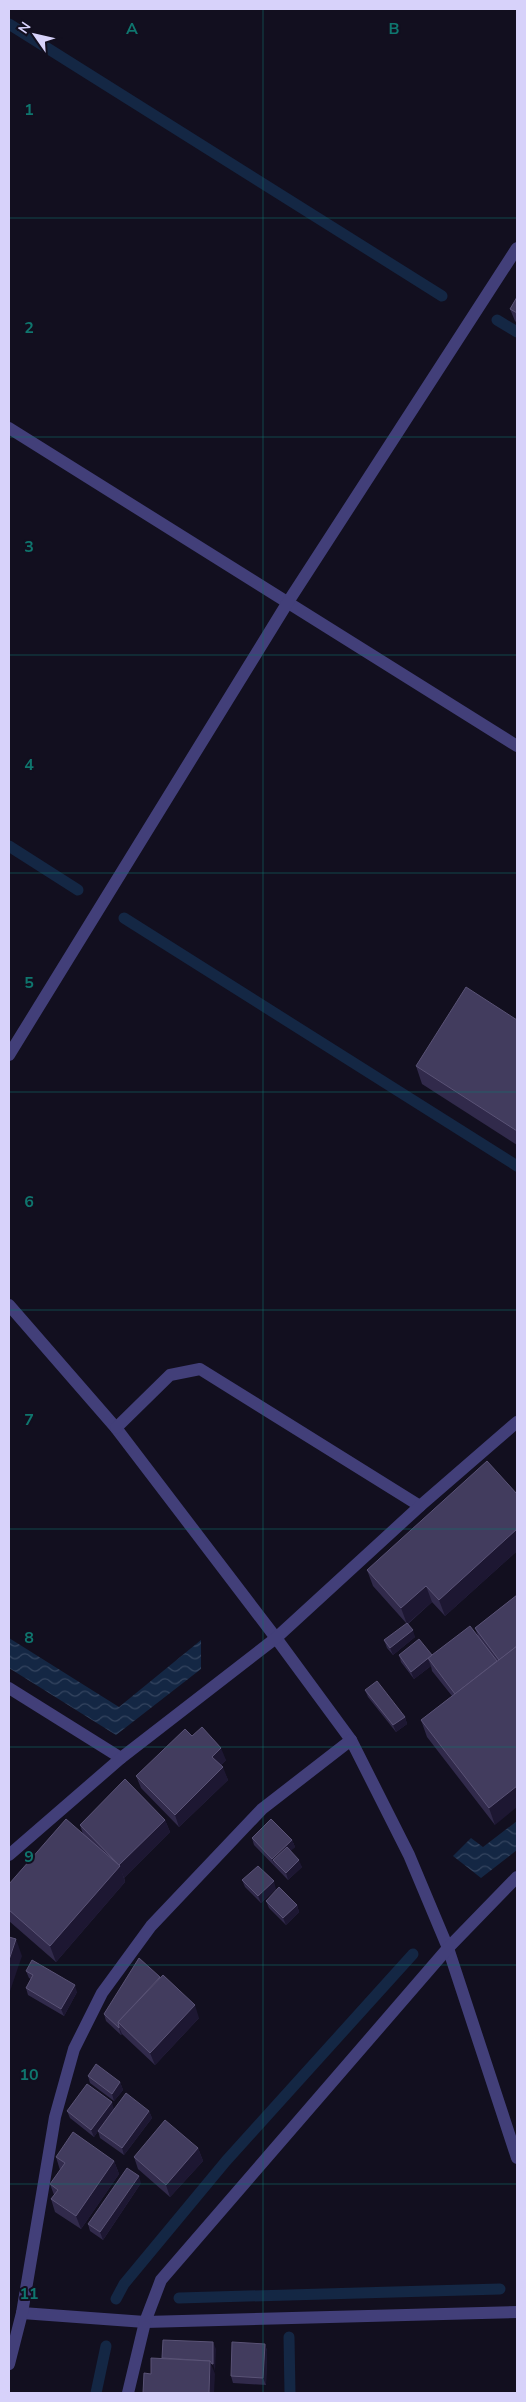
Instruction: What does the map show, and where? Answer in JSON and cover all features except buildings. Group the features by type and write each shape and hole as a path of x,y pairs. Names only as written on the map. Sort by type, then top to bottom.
{"street":[{"path":"9,1055 288,602 517,248"},
{"path":"9,428 517,746"},
{"path":"9,1305 116,1428 351,1740 408,1855 448,1948 517,2158"},
{"path":"116,1428 170,1375 200,1369 420,1506"},
{"path":"9,1855 121,1758 276,1638 420,1506 517,1422"},
{"path":"9,1688 121,1758"},
{"path":"9,2364 22,2313 55,2117 74,2049 102,1993 151,1926 262,1809 351,1740"},
{"path":"128,2393 145,2322 161,2280 448,1948 517,1877"},
{"path":"22,2313 145,2322 517,2312"}],"water":[{"path":"9,1638 119,1707 201,1640 201,1669 116,1735 9,1668"},
{"path":"517,1821 517,1850 481,1878 453,1856 471,1838 483,1847"}],"waterway":[{"path":"9,24 442,296"},
{"path":"497,320 517,332"},
{"path":"9,846 78,890"},
{"path":"124,918 517,1166"},
{"path":"116,2299 124,2284 226,2161 413,1954"},
{"path":"179,2298 500,2289"},
{"path":"289,2337 290,2393"},
{"path":"96,2393 106,2346"}]}
